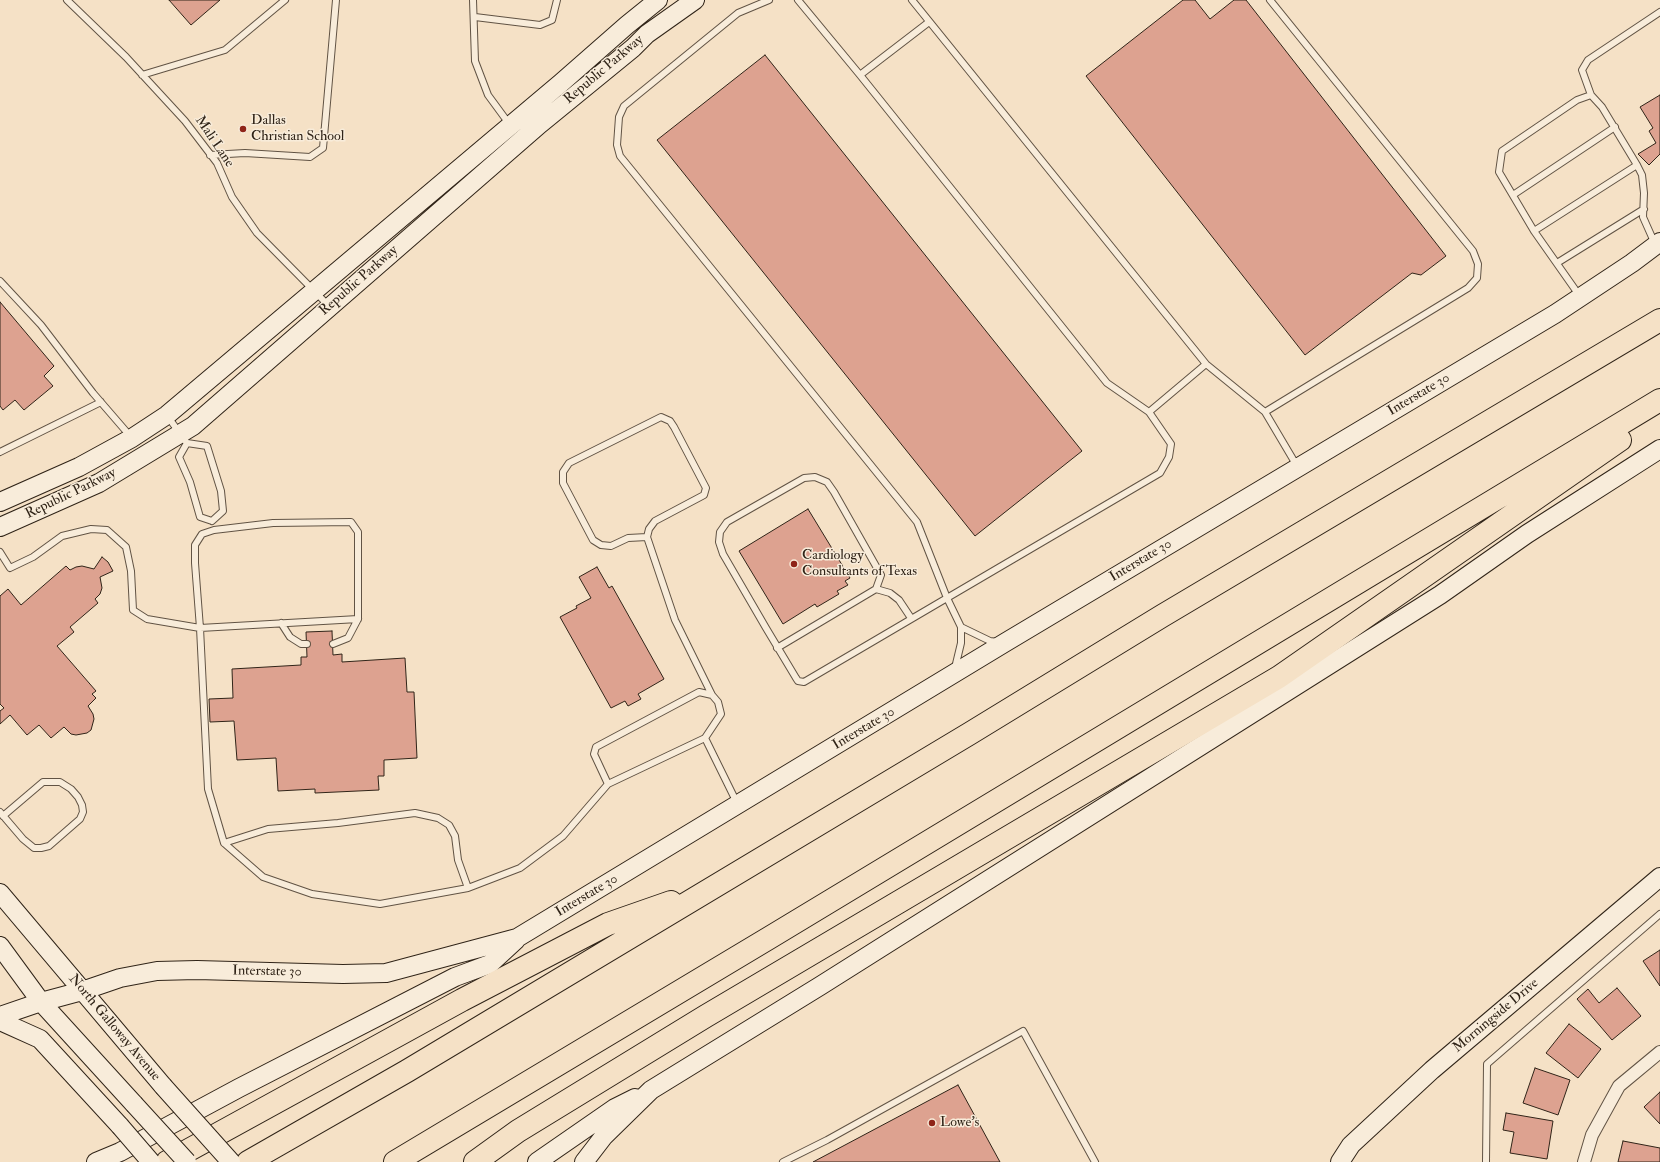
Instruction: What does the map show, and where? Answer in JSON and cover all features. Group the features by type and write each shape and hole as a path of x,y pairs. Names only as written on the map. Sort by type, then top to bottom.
{"highway":[{"path":"248,1162 407,1071 1169,612 1660,320"},
{"path":"396,1162 1660,400"},
{"path":"475,1162 518,1131 699,1020 1279,677 1644,423 1660,409"},
{"path":"167,1162 462,1000 608,924 715,886"}],"main road":[{"name":"Republic Parkway","path":"0,527 99,483 184,438 193,426 329,307 516,132 627,25 658,0"},
{"name":"Republic Parkway","path":"0,502 79,467 132,438 167,415 314,291 516,132 633,48 647,34 695,0"},
{"name":"Interstate 30","path":"0,1016 120,978 157,971 197,970 386,973 517,938 1006,642 1548,318 1658,244"},
{"path":"537,1162 615,1108 651,1090 834,977 1440,596 1527,534 1660,450"},
{"name":"Morningside Drive","path":"1340,1162 1351,1145 1432,1070 1660,877"},
{"name":"North Galloway Avenue","path":"0,893 163,1086 231,1162"},
{"path":"96,1162 120,1152 239,1088 448,981 490,964 517,938"},
{"path":"0,946 41,1002 188,1162"},
{"path":"0,1021 40,1039 151,1162"},
{"path":"584,1162 604,1136 651,1090"}],"street":[{"path":"1584,1162 1592,1135 1619,1086 1660,1052"}],"lane":[{"name":"Mali Lane","path":"67,0 142,75 185,121 217,163 232,197 257,233 329,307"},
{"path":"142,75 225,50 285,0"},
{"path":"210,155 245,153 310,157 323,148 336,0"},
{"path":"473,0 475,17 475,61 488,95 516,132"},
{"path":"475,17 540,25 552,20 557,0"},
{"path":"769,0 738,13 624,106 620,117 617,146 620,156 917,522 947,598 961,627 961,643 957,663 952,676"},
{"path":"778,648 876,590 881,575 827,482 815,477 804,478 727,522 720,532 719,542 723,554 778,648 796,678 798,681 804,682 1160,472 1169,457 1171,444 1149,412 1107,383 798,0"},
{"path":"912,0 1206,364 1265,412 1298,468"},
{"path":"1265,412 1468,288 1477,278 1478,264 1473,250 1270,0"},
{"path":"1658,244 1643,218 1644,194 1642,175 1602,107 1591,95 1582,70 1588,60 1660,12"},
{"path":"860,75 929,22"},
{"path":"1581,297 1534,232 1499,172 1502,151 1577,100 1591,95"},
{"path":"1513,195 1614,127"},
{"path":"1534,232 1637,165"},
{"path":"1557,262 1644,209"},
{"path":"0,281 41,326 101,402 132,438"},
{"path":"1149,412 1206,364"},
{"path":"0,452 101,402"},
{"path":"167,415 184,438 207,446 221,491 223,511 212,521"},
{"path":"333,644 348,638 358,618 358,532 351,522 273,523 214,530 202,534 195,544 208,789 224,843 263,877 312,894 380,904 468,888 520,868 562,836 608,784 705,738 721,714 718,702 712,695 675,620 647,537 648,529 655,521 704,495 706,488 674,427 670,421 661,417 568,463 563,472 563,483 593,540 601,545 611,546 628,538 647,537"},
{"path":"184,438 179,457 190,482 200,517 212,521"},
{"path":"212,521 214,530"},
{"path":"0,552 10,568 33,557 62,536 91,529 107,530 126,547 130,571 133,610 148,619 200,628 358,618"},
{"path":"876,590 890,593 899,600 911,618"},
{"path":"281,623 290,637 301,644 307,644"},
{"path":"961,627 990,641 1006,642"},
{"path":"608,784 594,754 596,747 699,692 712,695"},
{"path":"705,738 738,804"},
{"path":"43,782 60,782 71,789 78,797 82,805 83,812 80,819 49,846 41,848 34,848 23,839 2,814 43,782"},
{"path":"224,843 268,829 338,824 415,813 438,818 449,825 455,836 458,860 468,888"},
{"path":"1486,1162 1487,1064 1660,914"},
{"path":"783,1162 827,1140 1023,1031 1095,1162"}],"building":[{"path":"169,0 220,0 191,25"},
{"path":"1183,0 1195,0 1210,19 1234,0 1246,0 1446,256 1421,275 1412,273 1305,355 1086,76"},
{"path":"765,55 1082,451 975,536 657,140"},
{"path":"1660,95 1660,154 1649,165 1638,154 1656,143 1649,131 1653,128 1640,107"},
{"path":"0,302 54,366 44,376 53,386 24,410 15,400 3,410 0,406"},
{"name":"Cardiology Consultants of Texas","path":"808,509 850,578 845,581 848,585 837,591 839,594 817,607 815,604 783,624 739,551"},
{"path":"102,557 108,562 113,571 100,577 102,588 100,594 95,599 98,603 70,627 74,632 57,646 96,691 92,694 96,698 88,706 94,719 91,730 87,733 76,735 71,734 64,727 51,738 39,725 27,735 10,715 0,724 0,711 4,708 0,704 0,596 8,589 21,605 66,566 70,570 82,566 94,569"},
{"path":"597,567 609,588 612,586 664,679 638,694 641,699 628,706 625,701 611,708 560,617 577,608 576,606 591,598 579,577"},
{"path":"332,631 333,655 342,654 342,662 405,658 407,692 414,692 417,758 384,760 384,776 378,776 379,790 315,793 315,789 278,791 276,758 237,760 234,721 210,722 209,699 233,698 232,669 301,665 301,657 307,657 306,632"},
{"path":"1660,950 1660,986 1643,961"},
{"path":"1617,988 1641,1016 1612,1040 1577,999 1588,989 1599,1003"},
{"path":"1569,1024 1601,1049 1578,1078 1546,1053"},
{"path":"1535,1068 1570,1080 1558,1115 1523,1103"},
{"name":"Lowe's","path":"958,1085 1000,1162 813,1162"},
{"path":"1660,1092 1660,1124 1644,1107"},
{"path":"1506,1113 1553,1121 1547,1159 1510,1153 1514,1132 1503,1130"},
{"path":"1623,1141 1660,1148 1660,1162 1618,1162"}],"place":[{"name":"Dallas Christian School","path":"243,129"},
{"name":"Cardiology Consultants of Texas","path":"794,564"},
{"name":"Lowe's","path":"932,1123"}]}
